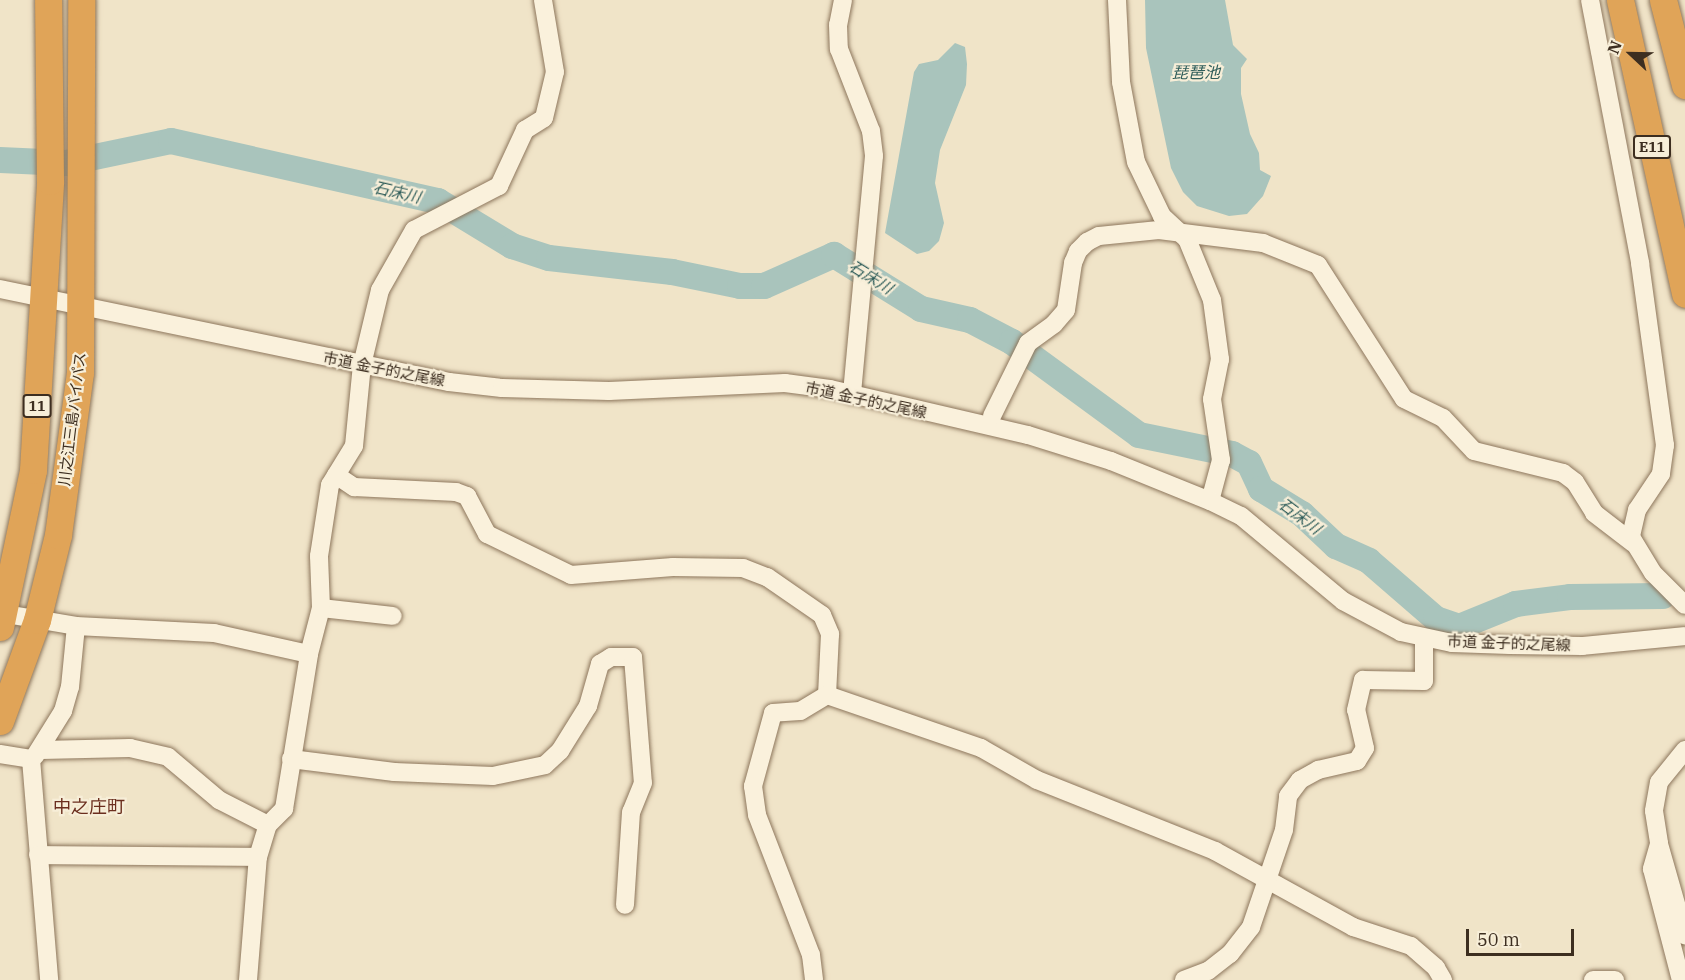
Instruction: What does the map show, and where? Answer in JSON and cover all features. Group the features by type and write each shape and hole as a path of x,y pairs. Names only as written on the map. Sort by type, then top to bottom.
{"highway":[{"name":"11","path":"1,618 33,470 50,181 48,0"},
{"name":"川之江三島バイパス","path":"0,721 37,620 58,535 80,373 81,0"},
{"name":"E11","path":"1620,0 1685,294"},
{"path":"1663,0 1685,85"}],"street":[{"path":"248,980 258,857 268,825 284,809 309,654 321,608 319,556 330,485 354,446 362,365 380,290 391,265 414,230 440,214 499,186 525,130 544,118 555,72 543,0"},
{"path":"843,0 838,25 839,49 871,131 874,156 852,395"},
{"path":"1117,0 1121,82 1136,162 1156,206 1187,239 1212,300 1219,342 1212,399 1220,451 1210,501"},
{"path":"1590,0 1640,263 1665,445 1660,474 1637,510 1631,537 1653,573 1685,605"},
{"path":"992,416 1024,351 1066,310 1073,263 1078,251 1087,242 1099,236 1177,230 1263,243 1318,265 1404,399 1443,418 1474,452 1563,473 1575,482 1594,513 1633,543"},
{"name":"市道 金子的之尾線","path":"0,289 43,295 362,365 502,388 609,391 785,383 852,395 1028,435 1111,461 1210,501 1241,516 1343,601 1376,621 1424,638 1452,643 1582,646 1685,636"},
{"path":"336,475 354,487 456,492 467,496 487,534 571,575 674,567 743,568 767,577 822,615 830,634 827,695 822,701 800,711 773,712 753,786 757,815 811,956 814,980"},
{"path":"321,608 393,616"},
{"path":"1,618 37,620 76,626 214,633 309,654"},
{"path":"49,980 38,855 36,754 63,711 70,687 76,626"},
{"path":"1184,980 1208,971 1230,954 1251,927 1269,882 1284,830 1288,796 1300,780 1318,771 1357,761 1365,748 1356,710 1363,680 1424,681 1424,638"},
{"path":"291,759 394,772 493,776 545,765 560,752 588,706 600,664 611,657 633,657 643,783 631,812 625,905"},
{"path":"827,695 981,748 1037,780 1215,851 1353,927 1411,946 1436,968 1443,980"},
{"path":"0,754 130,748 168,757 219,800 268,825"},
{"path":"1685,750 1659,782 1654,827 1685,935"},
{"path":"1659,844 1652,869 1681,980"},
{"path":"38,855 258,857"},
{"path":"1593,980 1615,980"}],"water":[{"name":"琵琶池","path":"1145,0 1225,0 1233,45 1247,59 1241,68 1241,94 1250,134 1259,153 1260,170 1271,176 1263,196 1247,214 1229,216 1197,206 1183,192 1171,168 1146,48"},
{"path":"955,43 965,47 966,85 940,150 935,183 944,223 939,241 929,251 917,254 885,233 914,72 919,64 938,60"}],"waterway":[{"name":"石床川","path":"0,160 66,163 171,141 438,201 512,246 549,258 672,272 740,286 764,286 834,255 921,309 970,320 1012,342 1139,435 1232,454 1249,463 1261,489 1302,514 1336,546 1369,561 1436,619 1459,627 1516,604 1570,597 1663,596"}],"district":[{"name":"中之庄町","path":"89,807"}]}
